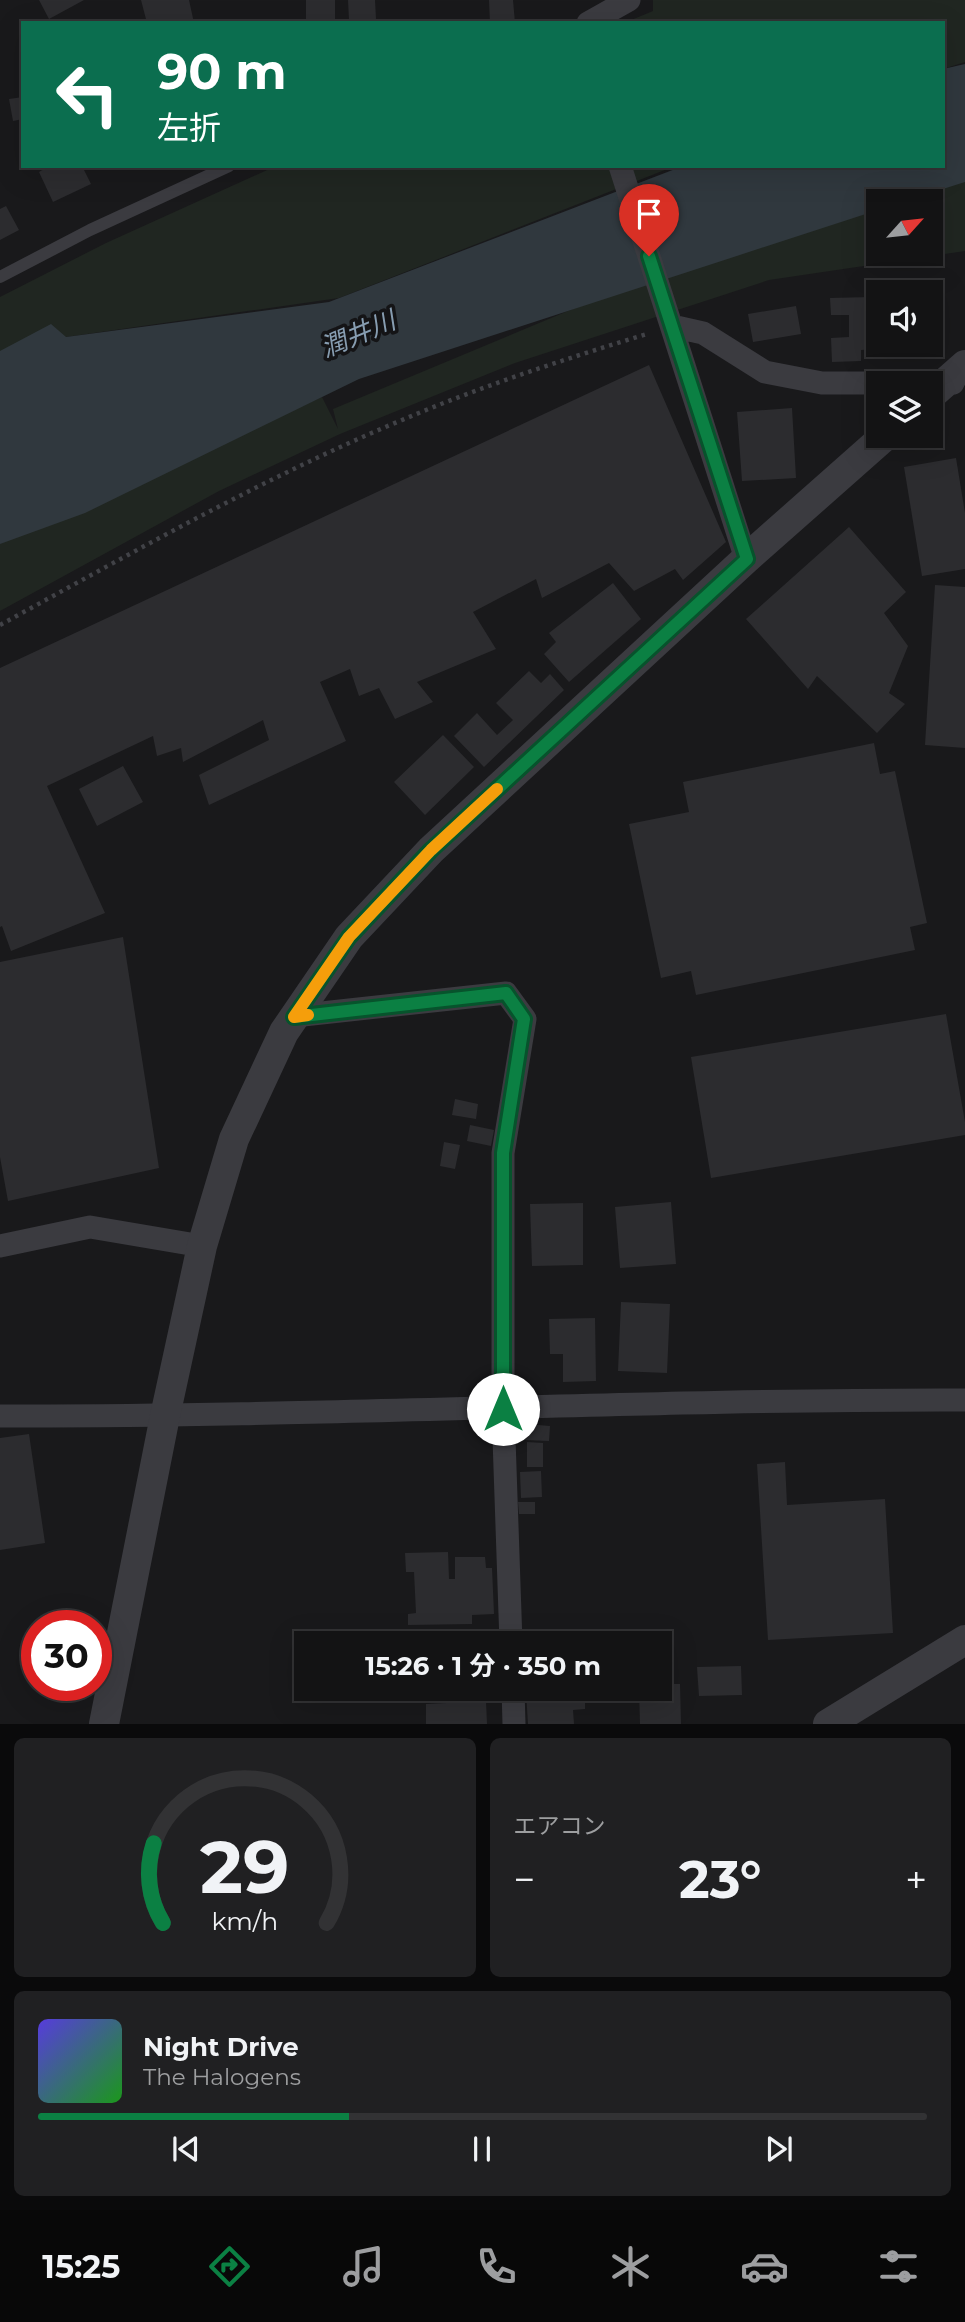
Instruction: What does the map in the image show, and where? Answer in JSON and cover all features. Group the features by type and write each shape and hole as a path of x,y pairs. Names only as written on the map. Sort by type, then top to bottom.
{"street":[{"path":"592,21 629,0"},
{"path":"621,168 747,559"},
{"path":"672,326 703,333 765,372 822,383 952,382"},
{"path":"104,1724 165,1416 202,1246 234,1139 284,1032 349,937 431,850 872,448"},
{"path":"294,1017 506,993 524,1019 503,1153 503,1409 511,1631"},
{"path":"0,1246 90,1227 202,1246"},
{"path":"0,1416 165,1416 848,1400 965,1400"},
{"path":"828,1724 965,1640"},
{"path":"513,1701 514,1724"}],"lane":[{"path":"0,277 90,230 225,168"}],"path":[{"path":"0,625 228,501 402,420 556,362 672,326"}],"shaded area":[{"path":"653,0 965,0 965,62 945,68 945,21 629,21 653,11"},
{"path":"272,168 670,168 339,298 66,337 0,354 0,297 106,243"},
{"path":"965,181 965,251 943,254 943,189 935,189"},
{"path":"866,207 866,266 769,280 515,363 340,434 219,491 0,611 0,542 322,397 338,429 333,409 731,243"}],"water":[{"name":"潤井川","path":"965,64 965,182 943,189 866,189 866,214 359,379 85,513 0,544 0,351 51,324 66,337 329,302 678,168 945,168 945,69"}],"building":[{"path":"39,0 84,0 49,19"},
{"path":"141,0 189,0 194,21 146,21"},
{"path":"306,0 335,0 335,21 306,21"},
{"path":"348,0 375,0 376,19 349,20"},
{"path":"489,0 513,0 515,21 490,21"},
{"path":"21,97 21,119 13,121 9,99"},
{"path":"46,168 83,168 91,184 53,202 39,172"},
{"path":"6,206 19,230 0,240 0,209"},
{"path":"866,297 866,350 861,350 861,361 832,362 831,338 849,337 849,315 831,315 830,298"},
{"path":"796,306 801,334 753,342 748,314"},
{"path":"649,365 726,542 683,580 675,569 634,591 609,563 542,598 536,579 473,612 496,649 417,682 433,702 395,719 379,688 359,696 350,669 320,682 346,741 209,805 199,775 269,740 263,720 183,762 181,748 157,756 153,736 47,786 105,913 11,951 2,926 0,927 0,668"},
{"path":"792,408 796,478 742,481 737,412"},
{"path":"956,458 965,513 965,569 922,576 904,467"},
{"path":"849,527 906,592 884,613 908,646 889,693 905,704 877,733 817,676 808,689 746,619"},
{"path":"613,583 641,619 569,682 544,654 556,642 549,633"},
{"path":"935,585 965,587 965,748 925,745"},
{"path":"529,671 541,683 550,674 564,690 484,767 454,736 477,713 497,735 513,720 496,703"},
{"path":"443,735 474,767 425,815 394,782"},
{"path":"874,743 880,774 895,771 927,923 910,927 915,950 696,995 691,971 661,978 629,824 689,812 683,782"},
{"path":"123,766 143,802 97,826 79,789"},
{"path":"123,937 159,1168 8,1201 0,1157 0,962"},
{"path":"946,1014 965,1135 711,1178 691,1057"},
{"path":"455,1099 478,1104 476,1119 452,1115"},
{"path":"470,1125 494,1130 491,1146 467,1141"},
{"path":"444,1142 460,1145 455,1169 440,1166"},
{"path":"671,1202 676,1264 620,1268 615,1207"},
{"path":"583,1203 583,1265 532,1266 530,1204"},
{"path":"621,1302 670,1304 667,1373 618,1371"},
{"path":"595,1318 596,1381 563,1382 563,1354 550,1354 549,1319"},
{"path":"526,1424 550,1426 549,1441 525,1440"},
{"path":"29,1434 45,1543 0,1550 0,1438"},
{"path":"527,1442 543,1443 543,1467 527,1467"},
{"path":"785,1462 787,1505 885,1499 893,1633 768,1640 757,1464"},
{"path":"541,1471 542,1497 521,1498 520,1472"},
{"path":"518,1502 535,1502 535,1514 519,1514"},
{"path":"448,1552 449,1579 455,1579 455,1557 485,1557 486,1568 492,1568 494,1614 472,1615 472,1624 408,1625 408,1614 416,1613 414,1572 406,1572 405,1553"},
{"path":"741,1666 742,1695 699,1696 697,1667"},
{"path":"672,1684 680,1684 681,1724 640,1724 639,1701 672,1701"},
{"path":"486,1701 487,1724 426,1724 426,1704"},
{"path":"527,1701 585,1701 585,1709 573,1710 574,1724 528,1724"}],"slow traffic":[{"path":"308,1015 294,1017 349,937 431,850 497,789"}],"route":[{"path":"503,1409 503,1153 524,1019 506,993 294,1017 349,937 431,850 747,559 649,256"}]}
